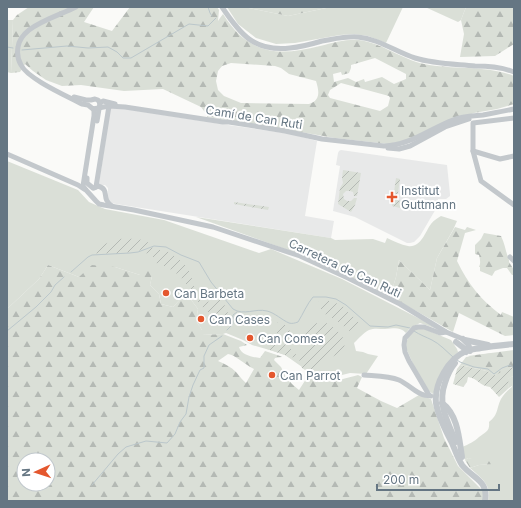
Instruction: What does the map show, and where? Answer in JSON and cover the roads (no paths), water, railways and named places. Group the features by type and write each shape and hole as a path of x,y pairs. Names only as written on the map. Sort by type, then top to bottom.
{"street":[{"path":"76,7 36,25 29,30 19,43 17,51 21,65 33,78 82,104 95,108"},
{"path":"222,7 242,34 252,41 271,48 288,48 345,37 359,37 372,39 415,58 436,63 494,67 514,72"},
{"path":"65,95 86,100 98,100 95,108 87,187 93,198 97,200 102,199 105,194"},
{"path":"91,100 89,104 95,108"},
{"name":"Camí de Can Ruti","path":"95,108 103,101 125,107"},
{"path":"87,187 109,106"},
{"name":"Camí de Can Ruti","path":"95,108 109,106 125,107 230,122 322,139 399,149 411,145 442,129 482,115"},
{"name":"Camí de Can Ruti","path":"396,145 407,142 438,126 458,118 514,109"},
{"name":"Camí de Can Ruti","path":"442,129 458,118"},
{"path":"514,118 473,123 473,151 481,181 514,205"},
{"name":"Camí de Can Ruti","path":"379,146 411,145 413,142 427,134 428,131"},
{"path":"473,151 500,159 514,156"},
{"path":"7,154 87,187 98,186 103,188 107,203 113,207"},
{"name":"Carretera de Can Ruti","path":"93,198 99,204 213,227 300,256 400,304 459,341"},
{"path":"429,395 405,352 405,338 412,330 424,327 440,333 446,332"},
{"path":"459,341 494,347 514,347"},
{"path":"459,341 468,344 468,350"},
{"path":"459,341 462,355"},
{"path":"485,501 486,494 483,484 462,465 438,411 436,397 441,377 468,350 514,344"},
{"path":"462,355 494,347"},
{"path":"449,368 443,388 442,403 449,410 450,419 446,424 452,442"},
{"path":"364,375 387,377 399,380 423,395 436,397"},
{"path":"436,397 443,417 450,419 456,424 462,458 469,471"}],"waterway":[{"path":"208,7 212,16"},
{"path":"22,50 67,46 88,48 108,47 117,52 123,58 131,58 189,24 208,26 216,18"},
{"path":"7,47 13,48"},
{"path":"71,272 92,255 138,252 154,246 166,247 199,262 211,282 233,309 237,311 245,312 263,310 273,313 289,323 294,323 298,322 313,297 326,297 336,299 346,305 370,326 388,327 396,325 410,328"},
{"path":"7,331 36,307 64,277"},
{"path":"227,330 233,324 233,315 237,312"},
{"path":"414,331 435,342 453,357"},
{"path":"92,485 118,454 126,447 146,441 167,443 175,434 180,422 186,414 193,385 200,370 204,368 204,356 209,345 222,336"},
{"path":"457,360 474,367 488,369 494,374 502,368 510,365 514,368"}],"place":[{"name":"Institut Guttmann","path":"392,197"},
{"name":"Can Barbeta","path":"166,293"},
{"name":"Can Cases","path":"201,319"},
{"name":"Can Comes","path":"250,338"},
{"name":"Can Parrot","path":"272,375"}]}
